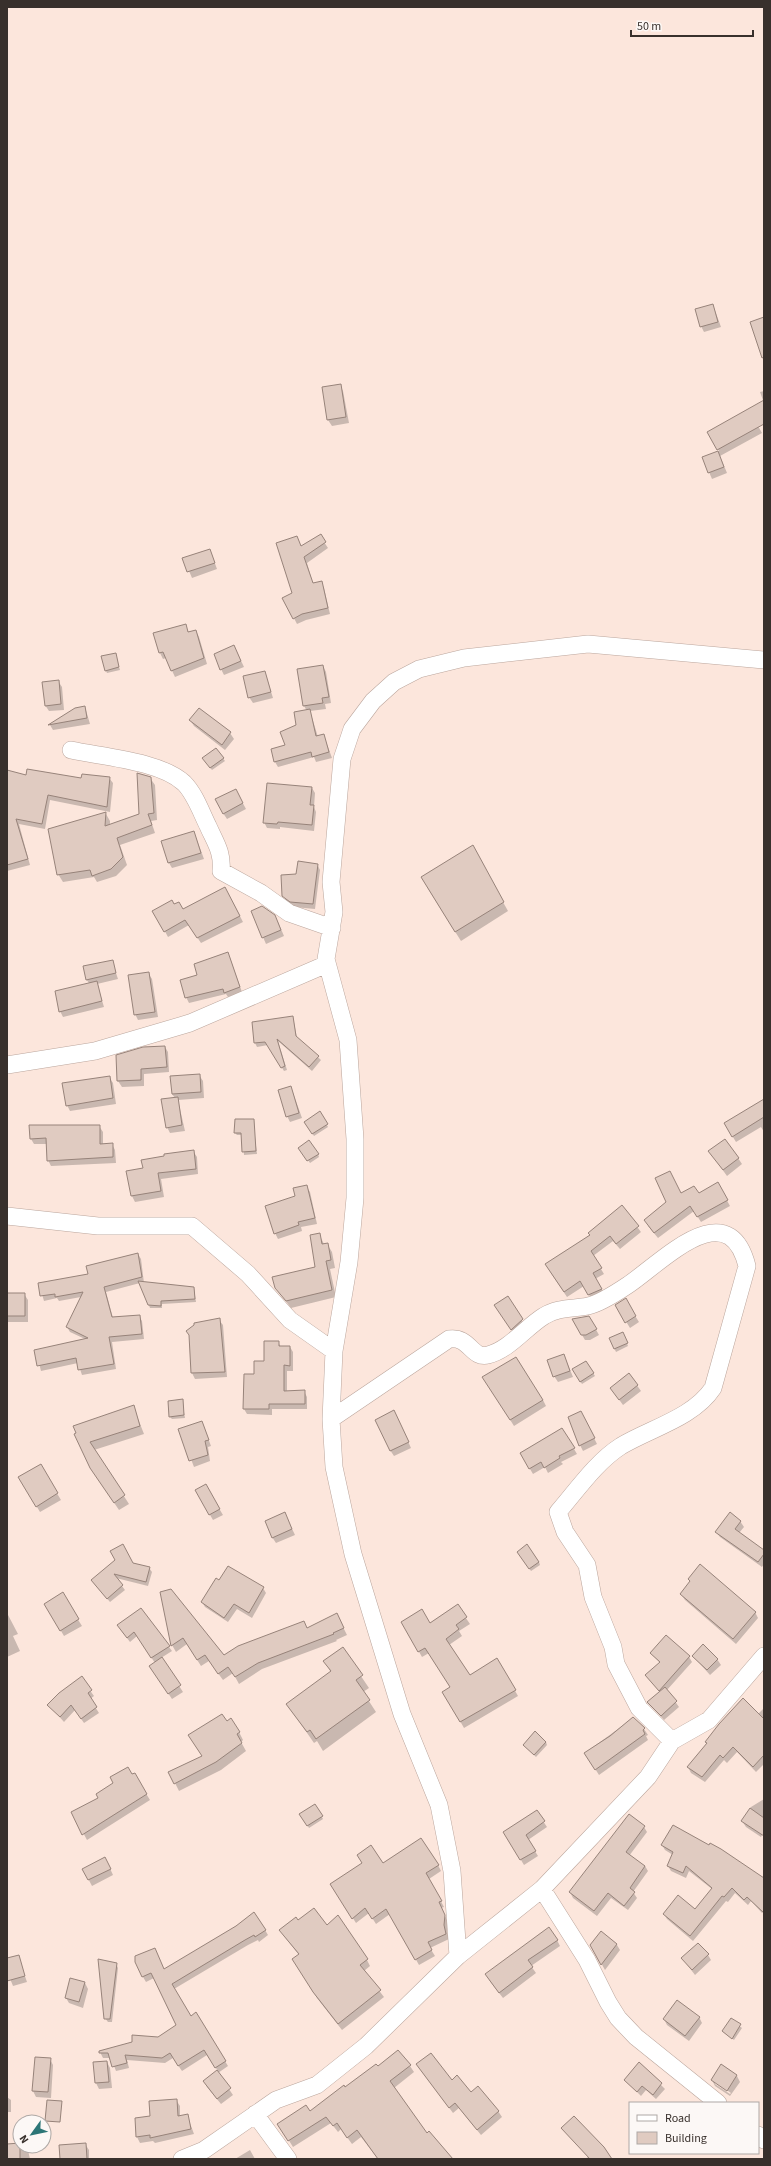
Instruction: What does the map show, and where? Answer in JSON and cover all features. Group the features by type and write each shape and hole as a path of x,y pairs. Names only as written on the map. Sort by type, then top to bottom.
{"street":[{"path":"458,1956 452,1871 439,1805 402,1714 353,1554 334,1467 332,1419 334,1351 349,1262 355,1198 355,1139 348,1040 339,1002 326,959 334,912 331,882 342,759 352,729 372,701 394,682 419,669 464,658 588,644 764,660"},
{"path":"71,750 156,767 172,774 185,784 196,802 223,858 221,871 261,893 289,913 332,928"},
{"path":"7,1065 95,1051 190,1023 327,964"},
{"path":"7,1216 98,1226 192,1226 248,1274 290,1320 334,1351"},
{"path":"332,1419 449,1338 457,1338 463,1341 474,1353 481,1356 496,1352 544,1316 569,1308 589,1306 628,1285 677,1247 699,1236 712,1233 725,1234 734,1239 743,1250 747,1266 713,1388 707,1397 689,1411 621,1446 610,1455 558,1512 565,1532 587,1565 593,1597 613,1647 616,1664 639,1708 672,1741"},
{"path":"182,2159 204,2150 276,2100 316,2085 366,2046 458,1956 542,1889 648,1777 672,1741 709,1720 764,1656"},
{"path":"542,1889 587,1960 608,2002 618,2018 636,2037 717,2102"},
{"path":"255,2114 288,2159"}],"building":[{"path":"713,304 718,322 700,327 695,309"},
{"path":"764,317 764,357 762,358 750,322"},
{"path":"341,384 346,417 327,420 322,387"},
{"path":"764,400 764,424 717,450 707,432"},
{"path":"718,451 724,467 708,473 702,457"},
{"path":"321,534 326,542 304,557 313,583 322,581 328,608 302,614 293,619 282,598 292,593 276,543 297,536 301,546"},
{"path":"210,549 215,563 187,572 182,558"},
{"path":"186,624 188,632 196,630 204,658 171,671 163,652 159,653 153,633"},
{"path":"234,645 241,661 220,670 214,654"},
{"path":"116,653 119,667 105,671 101,656"},
{"path":"323,665 329,697 322,698 323,703 303,706 297,669"},
{"path":"265,671 271,692 248,698 243,676"},
{"path":"59,680 61,704 45,706 42,682"},
{"path":"85,706 87,718 48,725 75,708"},
{"path":"199,708 231,732 222,745 189,720"},
{"path":"310,709 316,736 324,734 329,752 312,757 311,752 274,762 271,749 285,745 280,732 296,725 294,712"},
{"path":"216,748 224,758 210,768 202,758"},
{"path":"27,769 81,778 82,774 110,777 107,807 48,795 42,824 16,819 28,859 7,865 7,770 26,775"},
{"path":"137,773 151,777 154,813 148,814 152,825 117,838 123,857 111,869 92,876 90,870 57,875 48,829 106,812 105,826 139,814"},
{"path":"267,783 312,787 310,805 314,805 312,825 278,822 277,824 263,823"},
{"path":"236,789 243,803 223,814 215,799"},
{"path":"194,831 201,853 168,863 161,841"},
{"path":"473,845 504,902 455,932 421,877"},
{"path":"298,861 318,864 313,904 290,902 282,896 281,875 296,874"},
{"path":"225,887 240,916 197,938 185,920 164,932 152,911 172,900 174,904 179,902 183,909"},
{"path":"262,906 275,915 281,930 262,938 251,911"},
{"path":"228,952 240,987 224,993 223,989 185,998 180,980 197,975 194,964"},
{"path":"113,960 116,973 86,980 83,966"},
{"path":"149,972 155,1012 134,1015 128,975"},
{"path":"97,981 102,1001 59,1012 55,991"},
{"path":"293,1016 296,1036 319,1056 309,1067 277,1039 285,1066 281,1068 265,1042 254,1043 252,1022"},
{"path":"165,1046 167,1067 141,1069 141,1080 117,1081 116,1055 143,1047"},
{"path":"200,1074 201,1092 172,1094 170,1076"},
{"path":"110,1076 113,1098 66,1106 62,1083"},
{"path":"291,1086 299,1113 286,1117 278,1090"},
{"path":"178,1097 182,1125 166,1128 161,1099"},
{"path":"764,1099 764,1117 732,1137 724,1123"},
{"path":"320,1111 328,1124 312,1134 304,1122"},
{"path":"235,1119 254,1119 256,1151 242,1152 241,1133 234,1133"},
{"path":"29,1125 100,1125 100,1144 113,1143 113,1157 47,1161 46,1138 30,1139"},
{"path":"725,1139 739,1158 723,1170 708,1151"},
{"path":"309,1140 319,1154 307,1161 298,1148"},
{"path":"194,1150 196,1169 158,1173 161,1191 131,1196 126,1171 143,1168 141,1160 164,1156 164,1154"},
{"path":"670,1171 681,1193 694,1186 699,1193 718,1182 728,1200 697,1217 690,1206 654,1233 644,1220 666,1202 655,1178"},
{"path":"307,1185 315,1218 298,1222 299,1225 274,1234 265,1206 295,1196 293,1188"},
{"path":"622,1205 639,1226 616,1244 610,1236 591,1251 602,1268 593,1273 602,1289 588,1295 580,1281 564,1292 545,1264 590,1235 588,1233"},
{"path":"320,1233 322,1244 328,1243 331,1260 326,1261 332,1290 286,1301 275,1288 272,1277 315,1267 310,1235"},
{"path":"138,1253 142,1277 104,1287 112,1317 140,1315 142,1334 109,1337 114,1364 78,1370 76,1358 37,1366 34,1350 88,1338 66,1327 83,1292 55,1297 55,1294 40,1296 38,1283 88,1274 86,1266"},
{"path":"138,1281 194,1287 195,1299 161,1301 161,1306 148,1305"},
{"path":"7,1293 25,1293 25,1316 7,1316"},
{"path":"508,1296 523,1319 511,1330 494,1305"},
{"path":"626,1298 636,1316 625,1323 615,1305"},
{"path":"589,1316 597,1329 586,1335 581,1335 572,1319"},
{"path":"220,1318 225,1372 191,1373 189,1335 186,1331 194,1325 194,1323"},
{"path":"623,1332 628,1343 614,1349 609,1338"},
{"path":"264,1341 279,1341 279,1346 290,1346 290,1366 284,1365 284,1391 305,1390 305,1404 269,1404 269,1409 243,1409 244,1374 254,1374 254,1361 264,1361"},
{"path":"564,1354 570,1371 553,1377 547,1360"},
{"path":"516,1357 543,1400 510,1420 482,1377"},
{"path":"586,1361 594,1373 580,1382 572,1369"},
{"path":"629,1373 638,1385 619,1400 610,1388"},
{"path":"183,1399 184,1415 169,1417 168,1401"},
{"path":"134,1405 140,1426 90,1442 125,1495 114,1503 90,1468 74,1434 76,1433 73,1426"},
{"path":"394,1410 409,1442 390,1451 375,1420"},
{"path":"581,1411 595,1438 579,1446 568,1417"},
{"path":"202,1421 209,1440 205,1441 208,1455 189,1461 178,1429"},
{"path":"562,1428 575,1448 559,1456 560,1458 544,1468 541,1462 529,1469 520,1453"},
{"path":"41,1464 58,1493 36,1507 18,1477"},
{"path":"206,1484 220,1509 209,1515 195,1490"},
{"path":"285,1512 292,1529 272,1538 265,1521"},
{"path":"730,1512 741,1521 735,1529 764,1550 764,1554 758,1562 715,1532"},
{"path":"123,1544 133,1563 150,1567 146,1582 114,1574 123,1585 107,1599 91,1580 115,1560 110,1551"},
{"path":"527,1544 539,1562 529,1569 517,1552"},
{"path":"700,1564 756,1612 733,1639 680,1594 690,1581 688,1579"},
{"path":"228,1566 264,1587 249,1613 234,1604 224,1618 201,1602 216,1578 219,1580"},
{"path":"171,1589 224,1655 238,1646 304,1621 307,1628 337,1613 344,1628 333,1633 334,1634 258,1663 235,1677 228,1667 218,1674 205,1655 197,1660 183,1638 171,1646 160,1592"},
{"path":"63,1592 79,1619 60,1631 44,1604"},
{"path":"458,1604 467,1617 456,1625 459,1629 446,1639 470,1675 497,1658 516,1690 460,1722 442,1692 450,1687 425,1648 418,1652 401,1622 422,1609 430,1623"},
{"path":"141,1608 170,1646 151,1658 134,1632 127,1638 117,1625"},
{"path":"666,1635 690,1656 659,1691 645,1675 660,1662 650,1653"},
{"path":"703,1644 718,1659 707,1670 692,1656"},
{"path":"343,1647 363,1675 356,1680 370,1700 316,1739 310,1730 307,1732 286,1704 331,1671 323,1661"},
{"path":"162,1657 181,1685 168,1694 149,1666"},
{"path":"82,1676 92,1690 88,1693 97,1707 81,1719 71,1705 60,1717 47,1705 59,1693"},
{"path":"665,1687 677,1701 661,1716 647,1702"},
{"path":"743,1698 764,1719 764,1755 753,1767 733,1747 723,1758 720,1755 702,1777 687,1767 707,1743 705,1742 719,1724"},
{"path":"222,1714 227,1721 231,1718 240,1732 237,1734 242,1743 216,1762 174,1784 168,1772 202,1756 188,1735"},
{"path":"633,1717 645,1728 643,1730 645,1734 595,1770 584,1753 610,1736"},
{"path":"535,1731 546,1742 534,1755 523,1745"},
{"path":"128,1767 132,1774 135,1773 147,1794 82,1835 71,1812 98,1798 96,1794 113,1783 110,1777"},
{"path":"315,1804 323,1816 307,1826 299,1814"},
{"path":"750,1808 764,1818 764,1836 741,1821"},
{"path":"537,1810 545,1821 526,1835 536,1851 520,1860 503,1832"},
{"path":"629,1814 645,1826 626,1852 645,1866 630,1888 635,1892 624,1906 608,1893 594,1911 569,1892"},
{"path":"673,1825 709,1845 710,1843 721,1849 764,1878 764,1913 747,1897 744,1900 732,1888 724,1897 722,1896 690,1936 663,1914 678,1895 695,1909 712,1888 686,1866 683,1873 667,1866 673,1852 661,1845"},
{"path":"421,1838 439,1865 426,1873 442,1901 439,1902 445,1915 444,1925 446,1934 428,1942 432,1950 415,1960 386,1909 372,1919 365,1908 352,1919 330,1884 362,1863 357,1855 371,1845 383,1863"},
{"path":"105,1857 111,1869 88,1880 82,1869"},
{"path":"314,1908 327,1925 338,1915 368,1959 360,1965 381,1990 338,2024 313,1992 292,1959 299,1954 279,1930 296,1917 298,1920"},
{"path":"254,1912 266,1930 255,1937 254,1935 245,1940 172,1984 191,2016 196,2012 226,2061 215,2068 204,2050 178,2066 170,2053 162,2058 125,2055 127,2063 112,2067 108,2053 99,2053 99,2051 132,2042 132,2035 158,2037 176,2025 151,1973 142,1977 135,1962 135,1956 155,1948 164,1969 236,1926"},
{"path":"549,1927 558,1940 528,1960 533,1967 499,1993 485,1974"},
{"path":"601,1931 617,1944 601,1965 590,1945"},
{"path":"698,1943 709,1954 692,1970 681,1958"},
{"path":"19,1955 25,1976 7,1981 7,1958"},
{"path":"98,1959 117,1963 110,2019 104,2019"},
{"path":"70,1978 85,1982 79,2002 65,1998"},
{"path":"677,2000 700,2017 685,2036 663,2019"},
{"path":"731,2018 741,2024 732,2039 722,2031"},
{"path":"398,2050 411,2065 390,2081 427,2133 429,2131 453,2159 378,2159 357,2130 347,2138 337,2123 333,2126 326,2117 288,2141 277,2124 306,2105 310,2111 344,2085 345,2087 376,2064 378,2066"},
{"path":"431,2053 452,2080 457,2075 471,2092 478,2086 499,2111 477,2130 455,2103 449,2108 416,2064"},
{"path":"35,2057 51,2058 48,2092 32,2091"},
{"path":"107,2061 109,2082 95,2083 93,2062"},
{"path":"639,2062 662,2083 653,2095 642,2086 637,2092 624,2080"},
{"path":"721,2064 737,2075 727,2091 711,2080"},
{"path":"217,2070 231,2088 217,2099 203,2081"},
{"path":"177,2099 178,2116 188,2114 191,2129 150,2138 150,2135 136,2137 135,2118 150,2116 149,2101"},
{"path":"47,2100 62,2101 60,2122 52,2121 52,2114 46,2114"},
{"path":"574,2116 604,2147 612,2159 590,2159 561,2128"},
{"path":"86,2143 87,2159 60,2159 59,2145"},
{"path":"7,2144 12,2144 12,2154 20,2154 20,2159 7,2159"}]}
